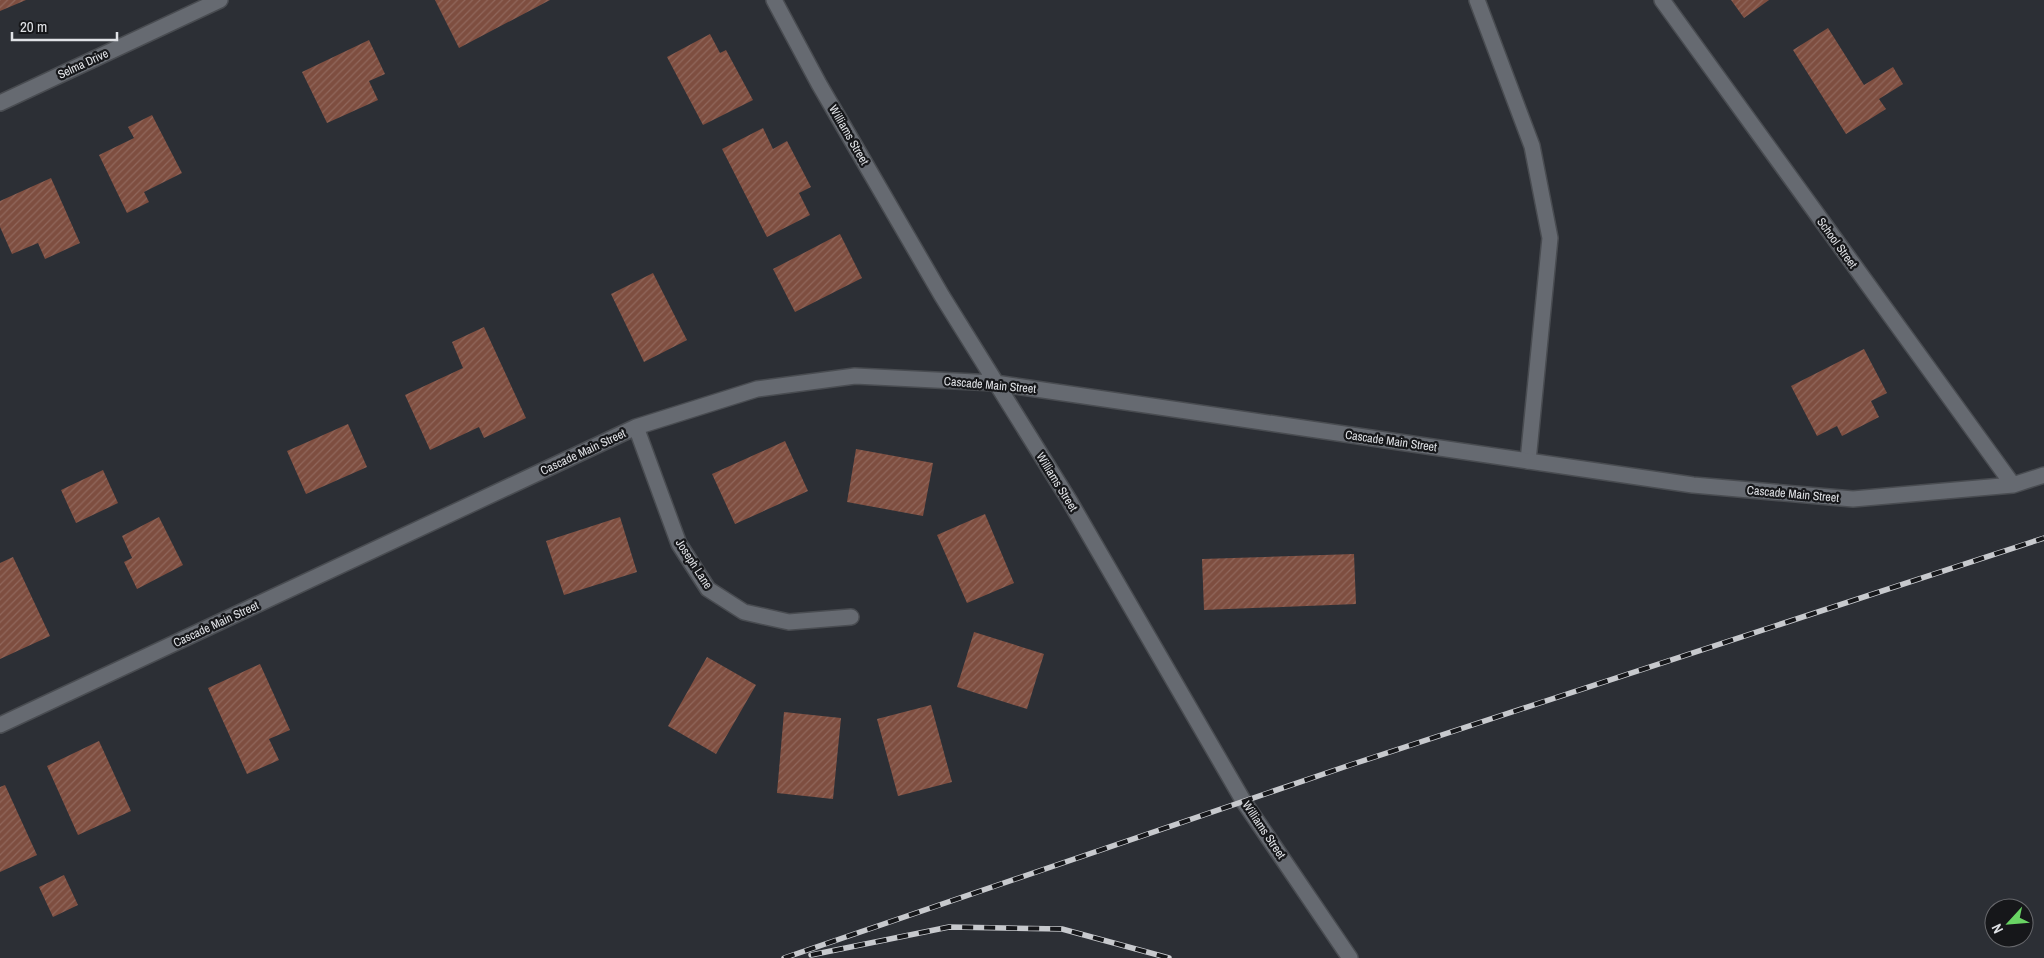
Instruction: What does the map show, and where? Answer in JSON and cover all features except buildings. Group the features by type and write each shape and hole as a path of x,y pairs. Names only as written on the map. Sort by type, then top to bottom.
{"street":[{"name":"Selma Drive","path":"0,103 220,0"},
{"name":"Williams Street","path":"774,0 854,145 942,296 1069,500 1244,802 1350,958"},
{"path":"1477,0 1532,146 1550,238 1528,461"},
{"name":"School Street","path":"1662,0 2013,485"},
{"name":"Cascade Main Street","path":"0,725 636,427 757,389 855,376 996,383 1693,485 1853,499 2013,485 2044,475"},
{"name":"Joseph Lane","path":"636,427 679,544 708,589 744,612 789,622 851,617"}],"railway":[{"path":"784,958 1350,765 2044,538"},
{"path":"811,955 949,927 1062,929 1169,958"}]}
